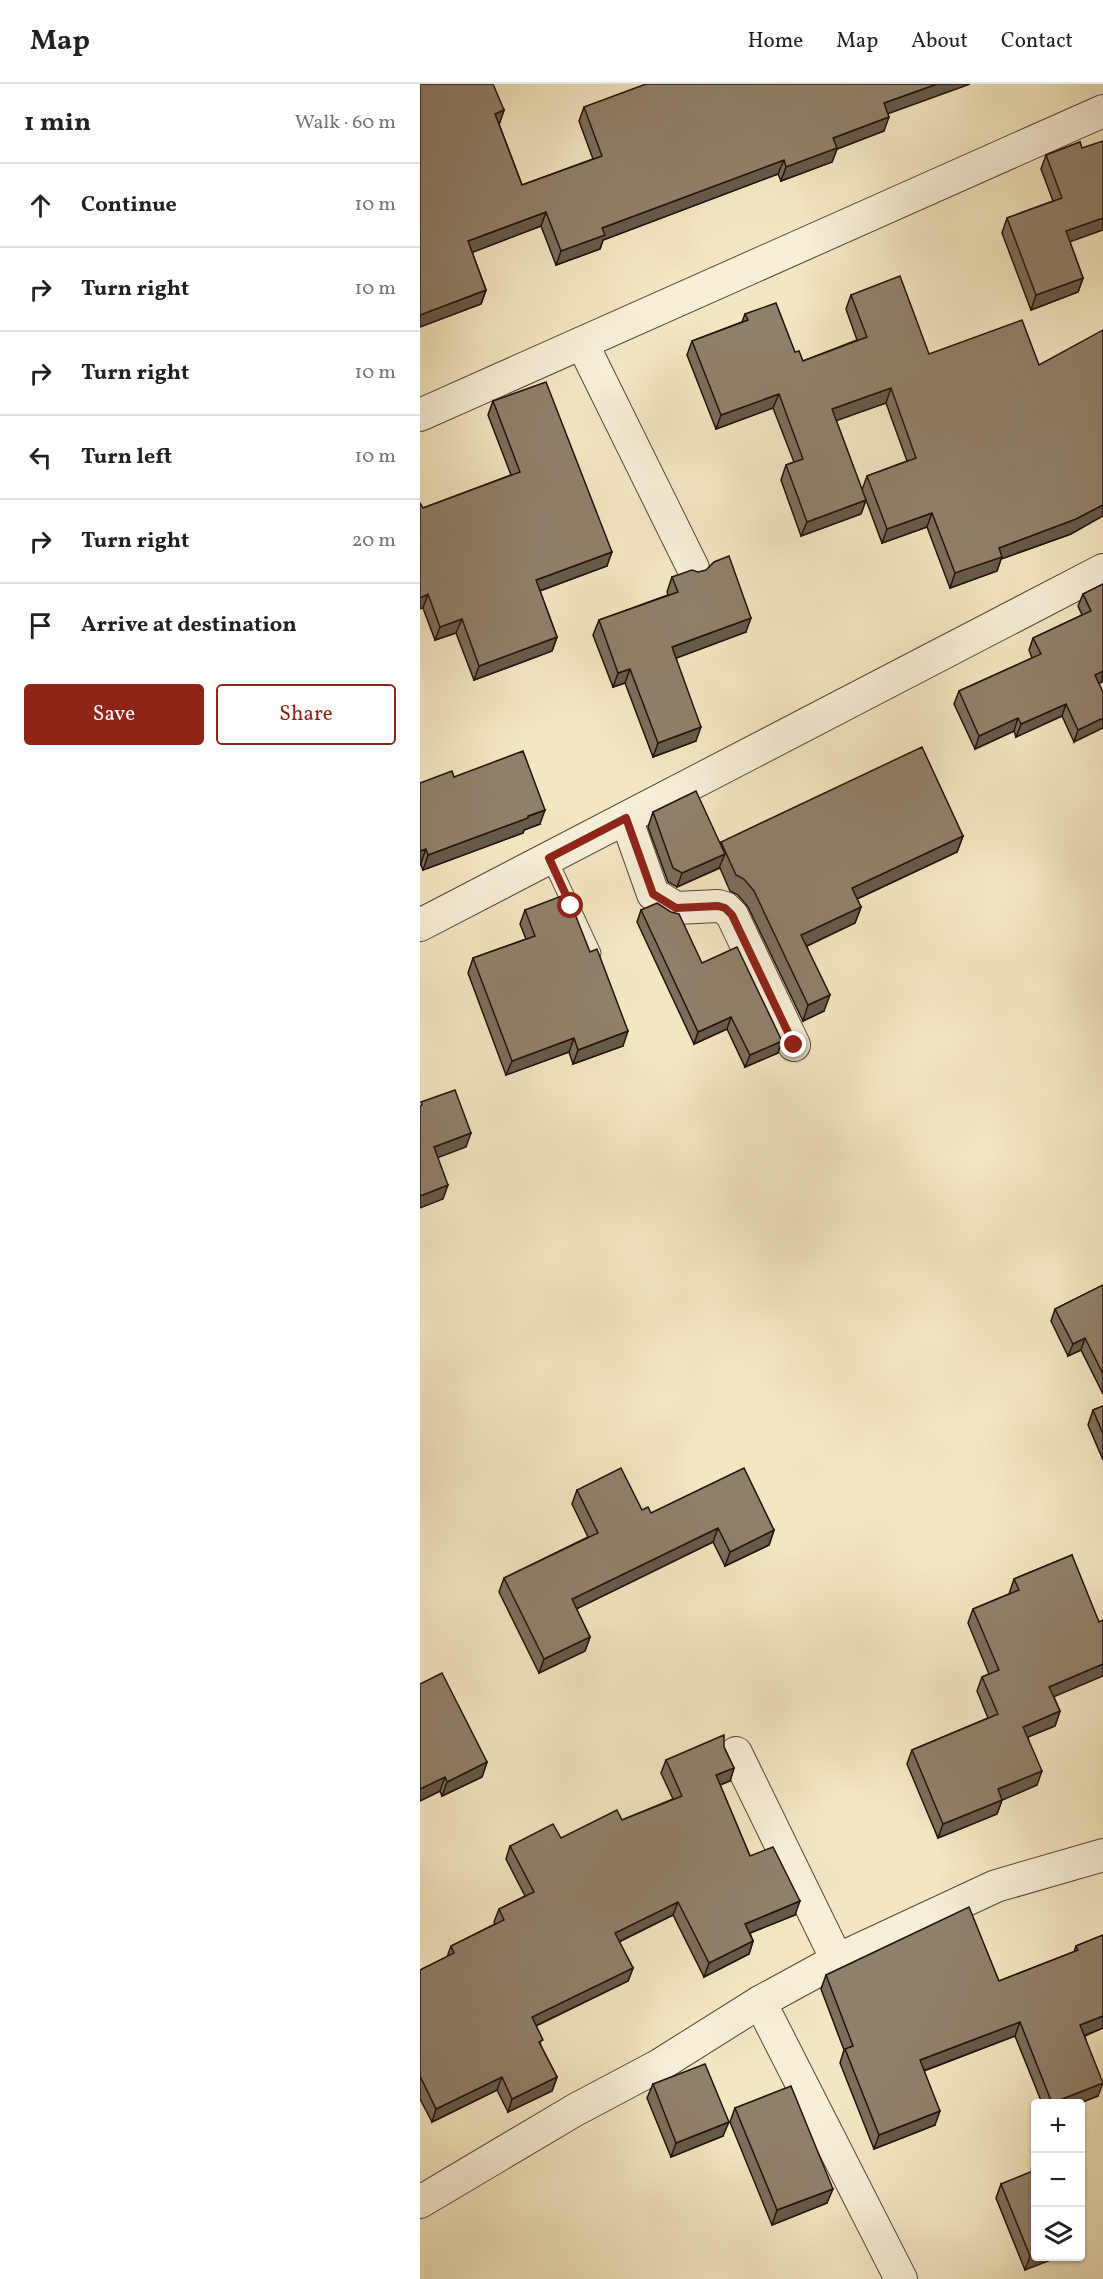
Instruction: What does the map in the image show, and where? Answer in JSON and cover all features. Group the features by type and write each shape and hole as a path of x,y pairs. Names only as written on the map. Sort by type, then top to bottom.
{"street":[{"path":"420,416 1103,111"},
{"path":"582,344 693,567"},
{"path":"420,925 1103,570"},
{"path":"626,818 653,894 676,908 718,906 725,908 732,915 794,1045"},
{"path":"736,1753 837,1960"},
{"path":"420,2202 575,2110 658,2066 760,2002 837,1960 996,1886 1103,1855"},
{"path":"760,2002 901,2279"}],"lane":[{"path":"549,858 593,953"}],"building":[{"path":"420,84 493,84 504,110 495,114 522,185 602,156 584,107 646,84 937,84 884,103 889,117 833,138 837,148 786,167 784,160 602,228 605,235 561,251 546,212 468,241 486,290 420,315"},
{"path":"1103,141 1103,218 1066,231 1083,278 1036,295 1007,218 1062,198 1046,155 1080,142 1082,148"},
{"path":"900,276 929,354 1022,320 1039,365 1103,330 1103,505 1076,519 999,548 1002,557 955,573 932,513 887,529 867,476 916,458 891,388 832,409 866,500 807,522 786,465 803,459 779,394 721,415 692,341 748,320 745,314 776,303 795,352 799,351 803,361 867,337 851,295"},
{"path":"546,382 612,552 536,580 557,637 479,666 462,619 440,627 428,594 420,598 420,503 423,508 520,472 493,401"},
{"path":"729,556 751,618 672,647 701,727 658,743 630,669 618,673 599,620 678,592 672,577 692,570 698,572 706,570 714,562"},
{"path":"1103,584 1103,671 1095,675 1103,692 1103,718 1078,730 1066,704 1021,724 1018,718 979,736 959,691 1041,654 1033,638 1091,611 1083,594"},
{"path":"922,747 963,836 852,888 861,907 801,935 830,995 808,1005 754,891 744,879 736,875 721,842"},
{"path":"523,751 545,810 428,855 426,849 420,851 420,783 452,771 454,777"},
{"path":"696,791 725,854 682,873 673,868 653,812"},
{"path":"567,894 590,952 597,949 628,1031 578,1050 574,1038 512,1061 473,958 535,936 525,910"},
{"path":"657,903 679,914 702,963 737,947 782,1041 750,1055 731,1017 698,1032 641,910"},
{"path":"455,1090 471,1133 434,1147 448,1185 420,1196 421,1102"},
{"path":"1103,1285 1103,1374 1085,1338 1073,1344 1055,1309"},
{"path":"1103,1406 1103,1434 1093,1410"},
{"path":"621,1468 642,1510 648,1507 651,1513 744,1468 774,1530 730,1552 718,1528 572,1599 590,1637 544,1659 504,1578 598,1533 577,1490"},
{"path":"1072,1555 1099,1622 1103,1620 1103,1664 1049,1687 1060,1711 1023,1727 1042,1771 998,1789 1002,1800 943,1824 912,1750 998,1714 982,1677 999,1670 973,1609 1019,1590 1014,1579"},
{"path":"442,1673 487,1762 447,1782 445,1777 420,1789 420,1684"},
{"path":"724,1735 724,1747 734,1768 716,1775 750,1856 773,1847 800,1901 745,1924 753,1941 709,1963 678,1902 615,1933 633,1968 532,2017 543,2040 539,2042 557,2077 512,2099 502,2077 436,2109 420,2076 420,1970 454,1953 451,1946 504,1920 499,1909 534,1892 510,1846 553,1824 561,1838 617,1810 622,1820 682,1796 666,1760"},
{"path":"969,1907 999,1981 1078,1950 1076,1946 1103,1935 1103,2016 1080,2025 1103,2083 1062,2099 1050,2099 1020,2022 920,2060 940,2111 879,2135 845,2049 853,2046 826,1975"},
{"path":"705,2064 729,2122 676,2143 653,2084"},
{"path":"791,2086 833,2189 777,2210 735,2108"},
{"path":"1031,2172 1031,2256 1030,2256 1001,2184"}],"route":[{"path":"571,906 549,858 626,818 653,894 676,908 718,906 725,908 732,915 794,1045"}]}
